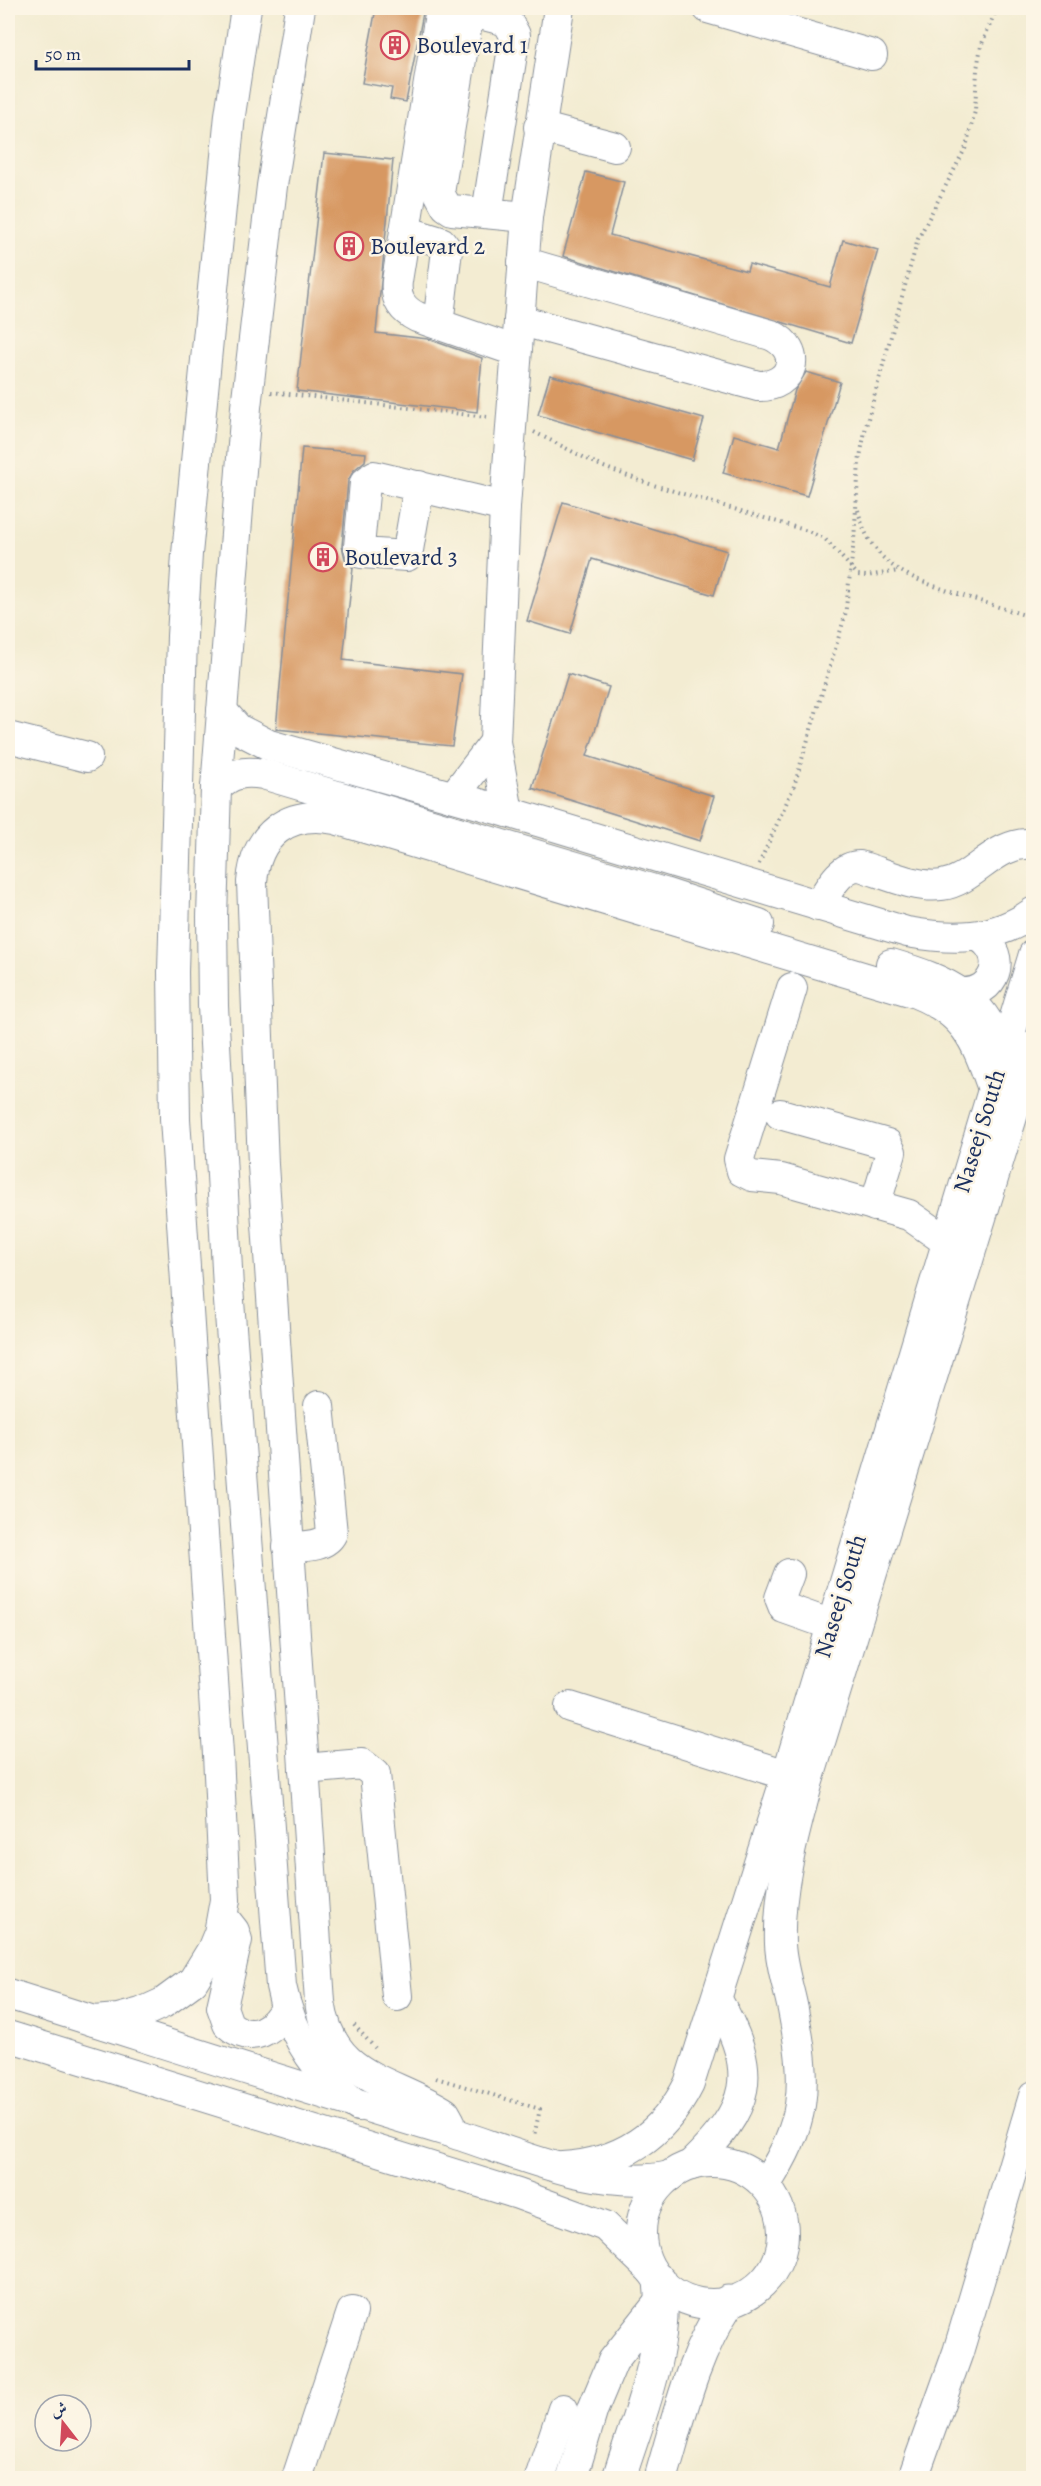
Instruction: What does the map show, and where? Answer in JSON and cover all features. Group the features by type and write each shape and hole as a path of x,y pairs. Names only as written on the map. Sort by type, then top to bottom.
{"main road":[{"path":"619,2478 659,2351 658,2283"},
{"path":"661,2478 695,2361 710,2330 728,2302"}],"street":[{"path":"94,2021 118,2019 141,2013 178,1993 193,1981 212,1950 223,1917 226,1883 175,1119 173,972 182,636 187,554 230,115 246,8"},
{"path":"300,8 272,186 249,375 216,788 212,928 213,1006 228,1288 281,1986 286,2006 312,2059 333,2085 358,2106"},
{"path":"441,8 405,231 397,296 410,314 516,351"},
{"path":"508,812 495,742 505,507 527,217 559,8"},
{"path":"708,8 872,55"},
{"path":"487,213 515,35 507,21 480,14 470,19 466,29 440,193 446,206 452,210 527,217"},
{"path":"539,127 615,147"},
{"path":"405,231 441,242 447,250 438,324"},
{"path":"519,320 758,386 770,386 781,381 788,372 791,361 789,350 782,340 771,335 523,262"},
{"path":"418,486 505,507"},
{"path":"222,711 238,729 258,741 508,812 907,932 937,937 980,937 1009,928 1034,912"},
{"path":"8,737 87,757"},
{"path":"249,772 243,757 251,744 258,741"},
{"path":"453,797 495,742"},
{"path":"216,788 231,776 249,772 460,832 918,972 961,993 990,1023 997,1072"},
{"path":"450,2132 450,2122 445,2113 358,2070 339,2052 326,2030 320,2002 263,1165 252,882 255,858 268,837 288,823 300,818 324,817 625,908 734,937 929,998 952,1013 970,1033 997,1072"},
{"path":"460,832 472,860"},
{"path":"818,906 843,871 850,867 860,866 923,885 945,885 999,851 1019,844 1034,844"},
{"path":"625,908 664,893"},
{"path":"961,993 978,991 992,981 996,973 996,956 987,941 980,937"},
{"name":"Naseej South","path":"562,2167 595,2164 625,2153 640,2144 664,2123 689,2084 787,1774 1034,954"},
{"path":"792,988 739,1159 740,1167 745,1174 781,1179 909,1215 946,1241"},
{"path":"765,2185 788,2148 801,2107 802,2068 780,1944 781,1910 790,1850 808,1781 1034,1045"},
{"path":"219,1100 263,1165"},
{"path":"780,1114 887,1144 891,1152 875,1206"},
{"path":"288,1547 319,1544 328,1540 332,1533 319,1406"},
{"path":"243,1494 281,1443"},
{"path":"789,1574 780,1598 784,1608 832,1625"},
{"path":"252,1622 298,1677"},
{"path":"570,1707 787,1774"},
{"path":"304,1769 362,1764 375,1774 397,1996"},
{"path":"223,1917 234,1931 237,1940 222,2007 228,2025 244,2034 262,2032 277,2022 286,2006"},
{"path":"8,1994 358,2106 562,2167 621,2181 680,2171 707,2162 730,2165 753,2174 765,2185 780,2210 783,2240 780,2254 775,2268 760,2285 742,2297 713,2304 684,2298 658,2283 619,2236 590,2219 507,2190 8,2036"},
{"path":"658,2283 645,2256 641,2227 650,2199 727,2128 739,2102 742,2088 739,2046 717,2000"},
{"path":"913,2478 958,2352 1034,2096"},
{"path":"572,2478 593,2409 613,2361 658,2283"},
{"path":"297,2478 352,2312"},
{"path":"540,2478 563,2409"}],"path":[{"path":"751,886 794,786 808,746 845,616 862,444 924,225 966,147 975,111 977,69 981,46 997,8"},
{"path":"249,375 272,393 511,420 601,466 713,505 808,531 825,540 851,570 866,576 899,571"},
{"path":"857,507 861,522 876,550 899,571 922,582 1034,618"},
{"path":"326,2030 347,2018 378,2054"},
{"path":"428,2075 540,2109 529,2157"}],"building":[{"name":"Boulevard 1","path":"376,8 424,8 406,102 390,99 392,88 362,83"},
{"name":"Boulevard 2","path":"324,153 393,160 376,333 428,339 482,358 477,412 297,391"},
{"path":"586,172 624,182 610,235 747,271 749,264 830,287 843,240 878,250 851,343 563,256"},
{"path":"806,372 840,382 807,496 723,473 734,435 779,448 795,390"},
{"path":"550,375 704,419 692,460 538,415"},
{"name":"Boulevard 3","path":"302,448 366,453 365,461 354,470 348,481 342,546 345,559 353,568 343,660 462,674 452,746 276,729"},
{"path":"563,502 727,551 714,595 592,559 570,634 527,621"},
{"path":"568,674 609,687 587,756 714,796 700,841 532,788"}],"place":[{"name":"Boulevard 1","path":"395,45"},
{"name":"Boulevard 2","path":"349,246"},
{"name":"Boulevard 3","path":"323,557"}]}
